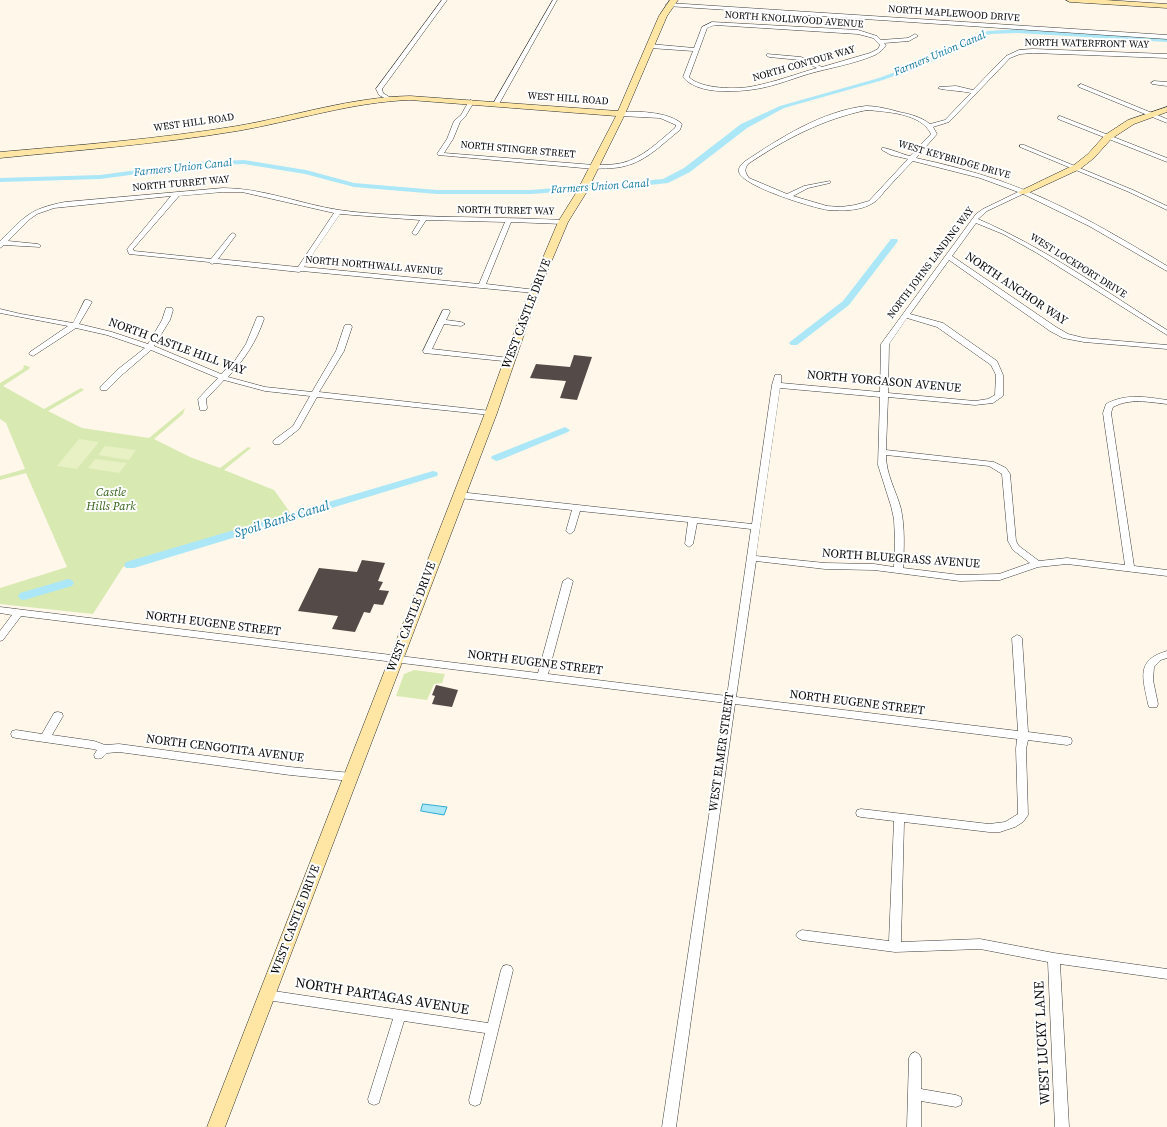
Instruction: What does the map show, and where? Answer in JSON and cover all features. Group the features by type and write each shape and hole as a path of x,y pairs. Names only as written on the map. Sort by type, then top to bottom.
{"street":[{"path":"385,96 379,89 446,0"},
{"path":"496,104 555,0"},
{"path":"1070,0 1152,3 1167,6"},
{"name":"WEST HILL ROAD","path":"0,155 155,140 210,133 269,123 385,96 621,114 650,46 672,3"},
{"name":"NORTH MAPLEWOOD DRIVE","path":"672,3 790,13 1167,37"},
{"path":"787,27 790,13"},
{"name":"NORTH KNOLLWOOD AVENUE","path":"696,50 705,27 708,25 721,23 858,32 870,35 881,42"},
{"path":"881,42 908,39 915,36"},
{"name":"NORTH CONTOUR WAY","path":"696,50 686,77 688,81 694,84 741,90 754,88 823,69 877,52 882,48 881,42"},
{"path":"650,46 696,50"},
{"path":"767,63 770,49"},
{"name":"NORTH WATERFRONT WAY","path":"930,126 947,121 1008,57 1019,52 1033,51 1167,56"},
{"path":"769,55 801,59 823,69"},
{"path":"1154,83 1167,84"},
{"path":"1081,86 1167,121"},
{"path":"941,88 956,88 974,92"},
{"name":"NORTH STINGER STREET","path":"471,102 463,116 457,121 450,139 440,154 594,167 615,166 638,159 678,129 679,124 674,120 663,117 621,114"},
{"path":"867,108 909,116 919,119 930,126 934,134 931,138 870,202 862,206 831,209 814,206 755,183 747,179 742,173 742,168 746,163 784,137 817,122 867,108"},
{"name":"NORTH JOHNS LANDING WAY","path":"898,571 899,526 897,510 885,480 882,465 885,344 948,256 975,220 985,210 1077,167 1091,156 1108,137 1131,122 1149,114 1167,109"},
{"name":"WEST CASTLE DRIVE","path":"216,1127 491,413 534,291 563,222 582,190 621,114"},
{"path":"1060,118 1167,160"},
{"path":"1022,146 1131,190 1167,208"},
{"name":"WEST KEYBRIDGE DRIVE","path":"884,149 893,154 971,173 1023,192 1078,217 1167,269"},
{"path":"788,196 806,187 828,182"},
{"name":"NORTH TURRET WAY","path":"2,241 32,213 45,208 65,204 223,190 242,190 338,212 424,218 563,222"},
{"name":"NORTH NORTHWALL AVENUE","path":"176,194 130,249 131,253 212,262 534,291"},
{"path":"299,270 338,212"},
{"path":"416,233 424,218"},
{"path":"482,286 510,220"},
{"name":"WEST LOCKPORT DRIVE","path":"975,220 1005,233 1039,252 1167,333"},
{"path":"212,262 233,235"},
{"path":"2,241 38,246"},
{"name":"NORTH ANCHOR WAY","path":"948,256 1053,329 1066,336 1084,340 1167,347"},
{"path":"33,354 74,325 88,302"},
{"path":"104,388 120,372 145,353 150,347 166,320 169,310"},
{"name":"NORTH CASTLE HILL WAY","path":"0,311 18,316 74,325 118,336 150,347 222,378 265,389 491,413"},
{"path":"446,312 427,351 510,360"},
{"name":"NORTH YORGASON AVENUE","path":"777,381 883,394 975,403 990,402 999,396 999,370 994,363 940,325 905,315"},
{"path":"203,408 202,399 238,362 250,345 260,319"},
{"path":"441,322 462,324"},
{"path":"277,442 296,427 334,362 348,327"},
{"name":"WEST ELMER STREET","path":"669,1127 777,381"},
{"path":"1130,568 1107,413 1109,406 1115,401 1133,399 1167,402"},
{"path":"882,452 991,464 1003,470 1006,474 1012,540 1016,548 1037,564"},
{"path":"459,495 756,527"},
{"path":"570,531 577,508"},
{"path":"689,544 693,520"},
{"name":"NORTH BLUEGRASS AVENUE","path":"751,558 825,566 874,567 960,578 1000,577 1037,564 1067,561 1167,573"},
{"path":"542,677 568,581"},
{"name":"NORTH EUGENE STREET","path":"0,610 730,701 1067,741"},
{"path":"0,638 18,613"},
{"path":"861,813 899,819 989,828 1004,828 1016,823 1023,815 1020,749 1023,736 1017,638"},
{"path":"1153,704 1148,672 1149,664 1156,657 1167,654"},
{"path":"44,738 58,716"},
{"name":"NORTH CENGOTITA AVENUE","path":"16,734 94,745 102,752 119,748 351,778"},
{"path":"895,947 899,819"},
{"path":"802,935 895,947 980,944 1054,958 1167,974"},
{"name":"WEST LUCKY LANE","path":"1054,958 1062,1127"},
{"path":"475,1100 507,970"},
{"name":"NORTH PARTAGAS AVENUE","path":"266,995 492,1029"},
{"path":"374,1099 400,1015"},
{"path":"914,1127 915,1058"},
{"path":"914,1094 956,1101"}],"green space":[{"name":"Castle Hills Park","path":"24,365 30,367 29,369 3,386 44,409 81,388 84,390 48,411 82,428 149,438 185,408 183,414 154,439 190,457 220,468 248,447 251,448 224,470 274,490 292,515 123,567 93,614 0,604 0,588 67,567 26,473 0,480 0,476 25,469 6,423 0,419 0,383 23,369"},
{"path":"79,439 99,442 77,469 57,466"},
{"path":"105,446 136,450 129,460 98,455"},
{"path":"95,459 127,463 119,473 88,468"},
{"path":"414,670 445,674 442,683 434,684 427,700 396,696 404,674"}],"water":[{"path":"423,804 447,807 444,815 421,811"}],"building":[{"path":"574,355 592,357 577,400 560,398 566,381 530,378 536,364 570,367"},
{"path":"362,560 385,563 378,581 383,582 379,590 389,591 383,605 374,604 370,613 364,612 355,632 332,629 338,616 298,611 319,568 357,572"},
{"path":"436,685 458,690 452,707 432,704 435,696 432,695"}],"waterway":[{"name":"Farmers Union Canal","path":"0,180 100,177 198,164 244,162 306,172 354,185 437,192 531,192 650,183 665,181 687,170 744,126 782,107 881,79 927,62 978,36 990,32 1017,31 1167,40"},
{"name":"Spoil Banks Canal","path":"794,343 846,303 894,241"},
{"path":"496,458 565,430"},
{"name":"Spoil Banks Canal","path":"130,565 433,474"},
{"path":"24,596 68,583"}]}
